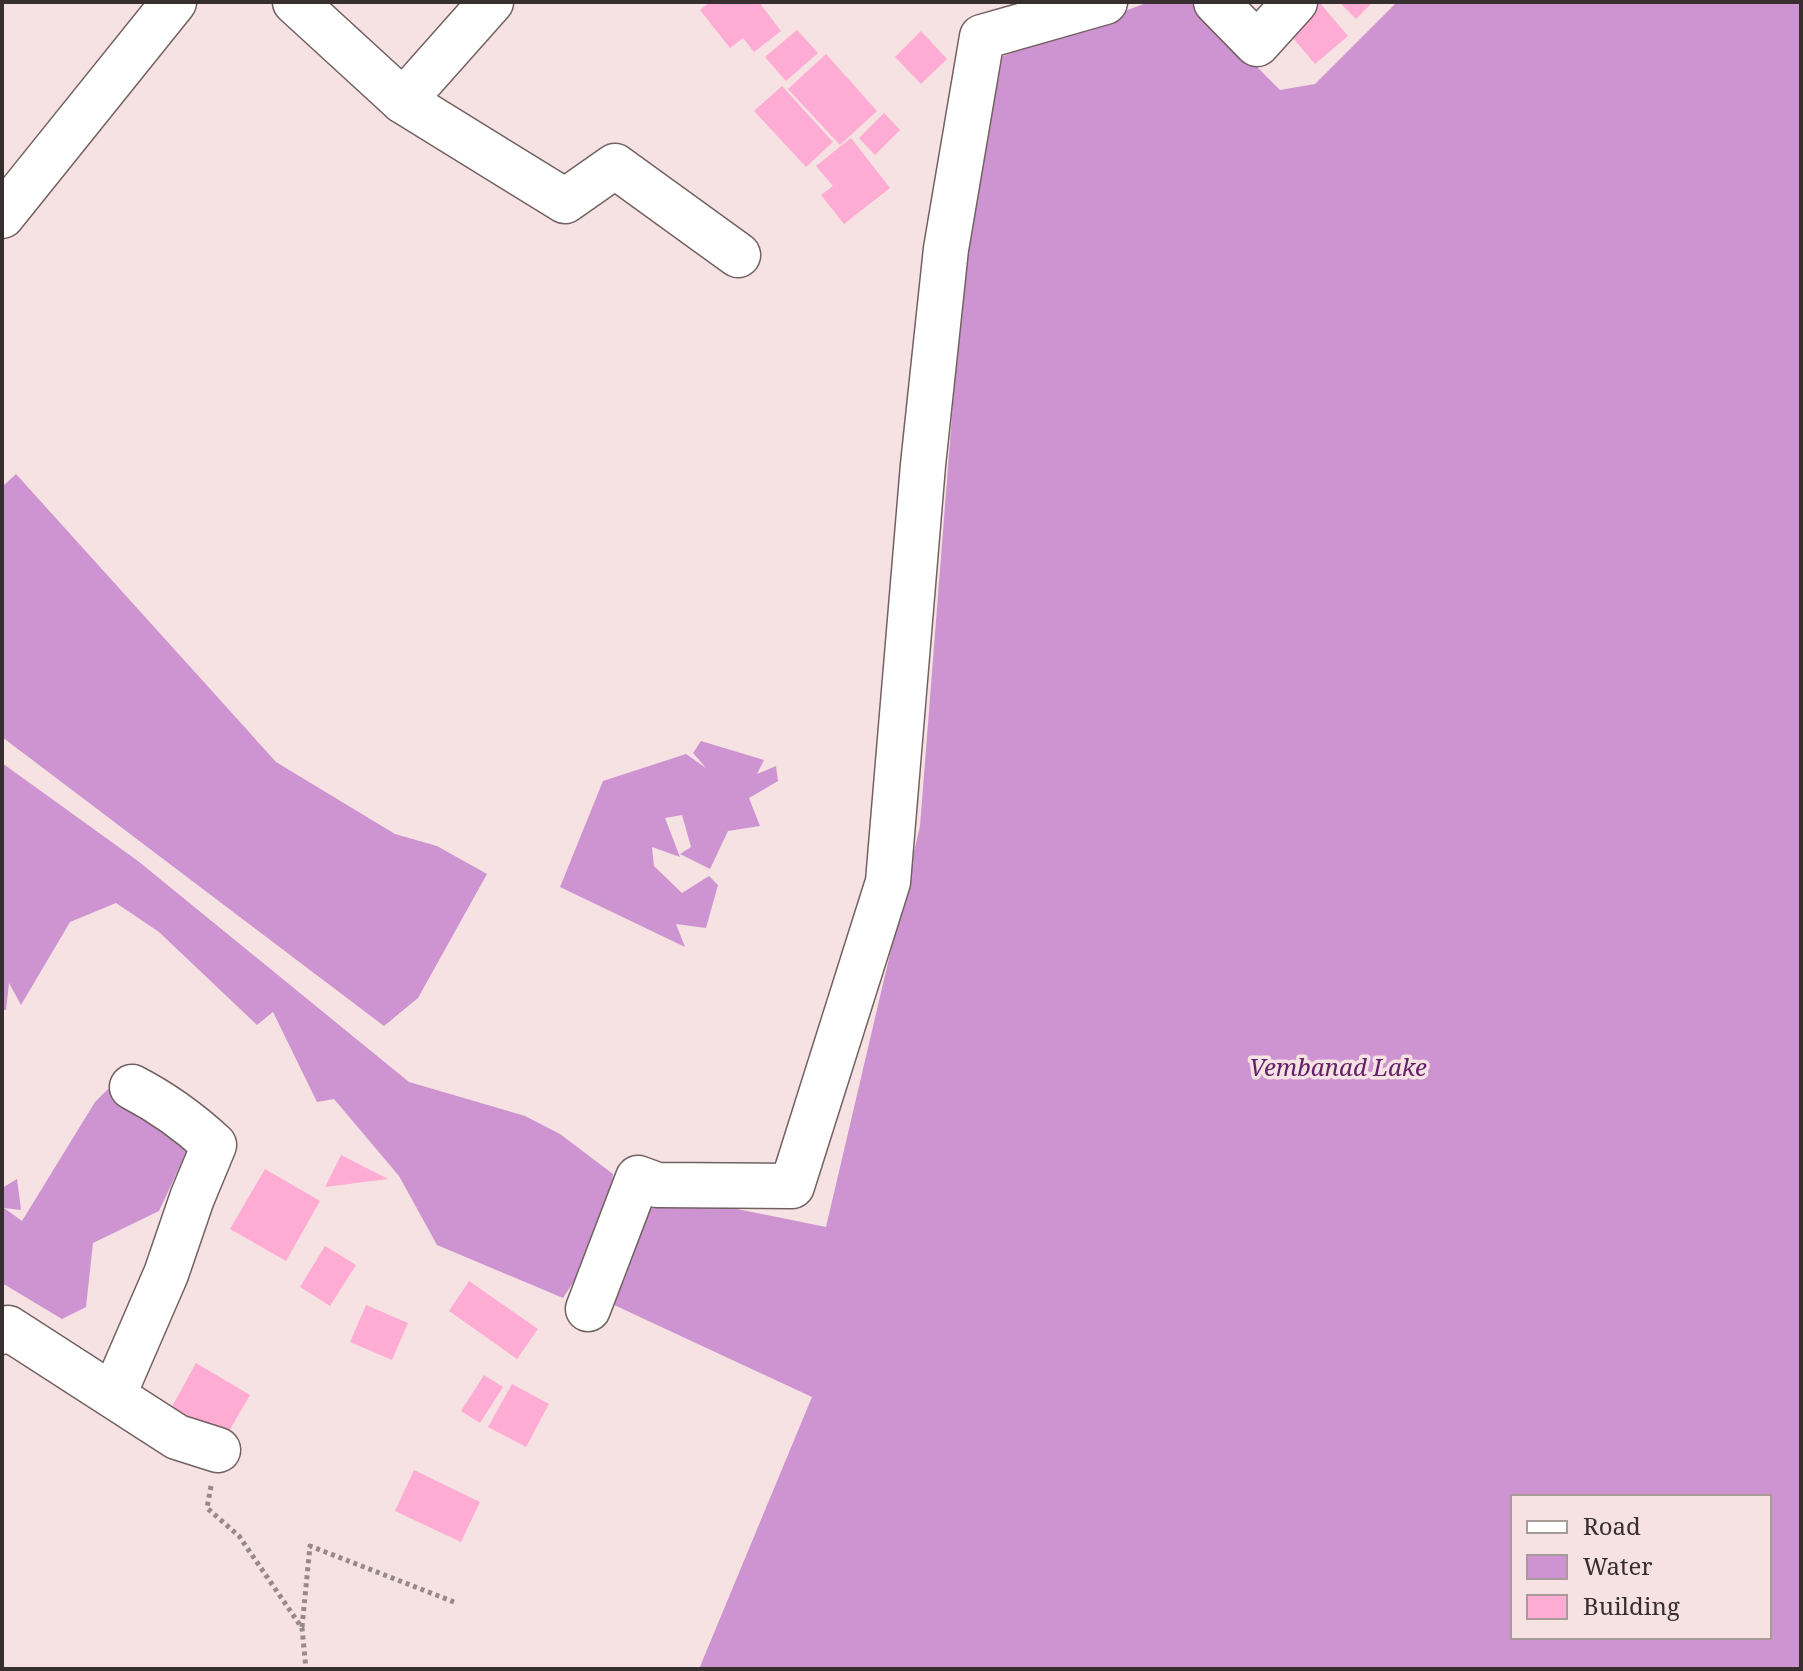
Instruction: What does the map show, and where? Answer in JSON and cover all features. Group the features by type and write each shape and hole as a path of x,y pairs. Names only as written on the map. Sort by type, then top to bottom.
{"street":[{"path":"2,216 174,2"},
{"path":"295,2 403,101 565,201 615,166 738,255"},
{"path":"403,101 491,2"},
{"path":"588,1309 638,1178 657,1185 792,1186 888,882 923,465 946,249 982,37 1105,2"},
{"path":"1216,2 1257,44 1295,2"},
{"path":"114,1394 166,1274 214,1145 190,1123 132,1087"},
{"path":"2,1332 8,1328 177,1437 218,1450"}],"path":[{"path":"218,1450 207,1508 239,1536 302,1628"},
{"path":"306,1669 302,1628 310,1546 454,1602"}],"water":[{"name":"Vembanad Lake","path":"1149,2 1193,2 1280,90 1315,84 1397,2 1801,2 1801,1669 699,1669 812,1397 612,1304 653,1192 826,1227 920,826 961,300 992,60"},
{"path":"16,474 276,762 395,834 437,846 487,874 418,998 384,1026 2,737 2,487"},
{"path":"701,741 764,760 757,774 776,766 778,781 749,798 760,826 728,831 710,869 680,854 691,847 682,815 665,818 680,857 652,847 654,866 682,893 709,876 718,885 706,928 676,924 685,947 560,887 603,781 686,754 706,768 693,753"},
{"path":"2,763 138,861 409,1082 525,1116 560,1134 613,1174 609,1208 598,1244 563,1298 437,1245 399,1176 334,1099 317,1102 273,1012 257,1025 159,932 116,903 70,922 21,1005 9,983 6,1010 2,1010"},
{"path":"110,1087 195,1134 159,1211 93,1243 86,1307 62,1319 2,1283 2,1188 17,1179 21,1210 4,1208 22,1221 95,1102"}],"building":[{"path":"710,2 765,2 761,5 781,31 754,52 743,38 730,48 700,10"},
{"path":"1339,2 1373,2 1356,19"},
{"path":"1320,3 1348,36 1315,64 1287,31"},
{"path":"797,30 818,53 786,81 765,57"},
{"path":"921,31 947,59 921,84 895,57"},
{"path":"826,54 877,111 840,145 788,89"},
{"path":"782,86 833,142 806,167 754,111"},
{"path":"884,113 900,130 875,155 859,138"},
{"path":"851,138 890,188 844,224 821,195 833,186 816,166"},
{"path":"341,1155 388,1179 325,1187"},
{"path":"265,1169 320,1201 286,1261 230,1229"},
{"path":"325,1246 356,1265 330,1306 300,1287"},
{"path":"469,1281 538,1329 517,1359 449,1311"},
{"path":"366,1305 408,1323 392,1360 350,1342"},
{"path":"196,1363 250,1395 222,1443 169,1412"},
{"path":"484,1375 503,1387 480,1423 461,1411"},
{"path":"512,1384 549,1404 526,1447 488,1427"},
{"path":"414,1470 480,1502 461,1542 395,1511"}]}
